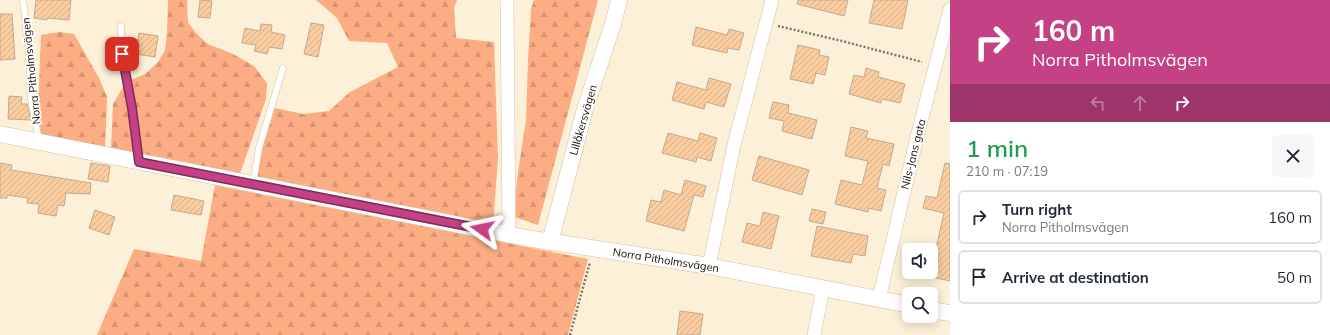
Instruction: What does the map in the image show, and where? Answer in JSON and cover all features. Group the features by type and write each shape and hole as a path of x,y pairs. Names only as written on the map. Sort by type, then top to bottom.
{"street":[{"path":"507,0 509,235"},
{"name":"Lillåkersvägen","path":"550,242 584,109 613,24 619,0"},
{"path":"708,266 734,145 772,0"},
{"name":"Nils-Jans gata","path":"879,300 950,9"},
{"name":"Norra Pitholmsvägen","path":"0,134 509,235 708,266 902,304"},
{"path":"814,335 823,288"},
{"path":"938,311 950,313"}],"lane":[{"name":"Norra Pitholmsvägen","path":"23,0 29,52 31,99 39,142"},
{"path":"121,26 122,54 132,108 139,162"},
{"path":"253,184 259,148 283,68"}],"path":[{"path":"766,22 936,65"},
{"path":"570,335 594,249"}],"green space":[{"path":"168,0 187,0 188,23 199,36 208,44 233,54 254,66 267,83 266,99 240,174 111,149 113,104 126,82 145,74 158,62 165,50"},
{"path":"316,0 457,0 454,8 456,38 494,42 498,159 493,224 253,179 275,108 303,114 329,111 350,92 398,67 387,43 349,41 337,18"},
{"path":"534,0 598,0 538,225 514,217 517,179 526,120 531,9"},
{"path":"59,32 74,34 99,78 107,97 105,150 37,135 41,35"},
{"path":"215,185 588,259 568,335 97,335 134,249 201,261"}],"building":[{"path":"36,0 71,0 69,20 47,18 47,20 34,18"},
{"path":"200,0 212,1 210,18 198,17"},
{"path":"798,0 848,0 844,16 797,4"},
{"path":"874,0 908,0 902,29 869,23"},
{"path":"0,14 12,14 15,59 0,60"},
{"path":"311,23 324,25 318,57 304,54"},
{"path":"261,24 272,25 271,32 285,35 282,49 269,47 267,54 254,51 256,45 242,43 245,28 260,31"},
{"path":"696,27 727,35 729,29 744,33 739,50 728,48 727,53 692,45"},
{"path":"139,33 158,36 155,57 136,54"},
{"path":"798,45 820,50 819,55 829,57 825,75 816,73 813,84 790,79"},
{"path":"866,68 879,72 878,77 905,84 900,103 882,99 881,103 849,94 854,75 864,77"},
{"path":"709,78 731,84 724,107 706,102 704,109 672,100 677,82 706,90"},
{"path":"9,96 22,97 21,104 27,104 31,120 8,119"},
{"path":"773,102 789,105 788,113 817,120 812,139 782,131 784,121 769,118"},
{"path":"851,127 868,131 866,138 894,144 889,166 883,164 877,188 886,190 881,211 869,208 868,212 835,204 841,180 862,185 868,161 845,156"},
{"path":"668,133 698,141 700,133 717,138 711,161 697,157 696,162 662,153"},
{"path":"759,156 809,170 802,195 752,180"},
{"path":"0,163 12,165 11,170 91,183 90,194 66,193 64,206 58,205 56,216 38,213 39,204 27,203 28,198 7,195 7,198 0,198"},
{"path":"91,163 110,166 108,182 88,179"},
{"path":"945,163 950,164 950,281 938,278 937,243 944,213 923,208 926,196 937,198"},
{"path":"685,180 706,186 703,197 694,195 684,231 646,221 651,200 661,202 664,190 681,195"},
{"path":"174,195 204,201 201,215 171,210"},
{"path":"812,209 826,212 823,224 809,221"},
{"path":"95,210 115,217 109,235 89,228"},
{"path":"763,212 779,216 771,249 742,242 747,223 760,226"},
{"path":"817,226 868,236 865,256 853,254 851,263 811,256"},
{"path":"680,311 703,314 700,335 677,335"}],"route":[{"path":"122,54 132,108 139,162 482,229"}]}
